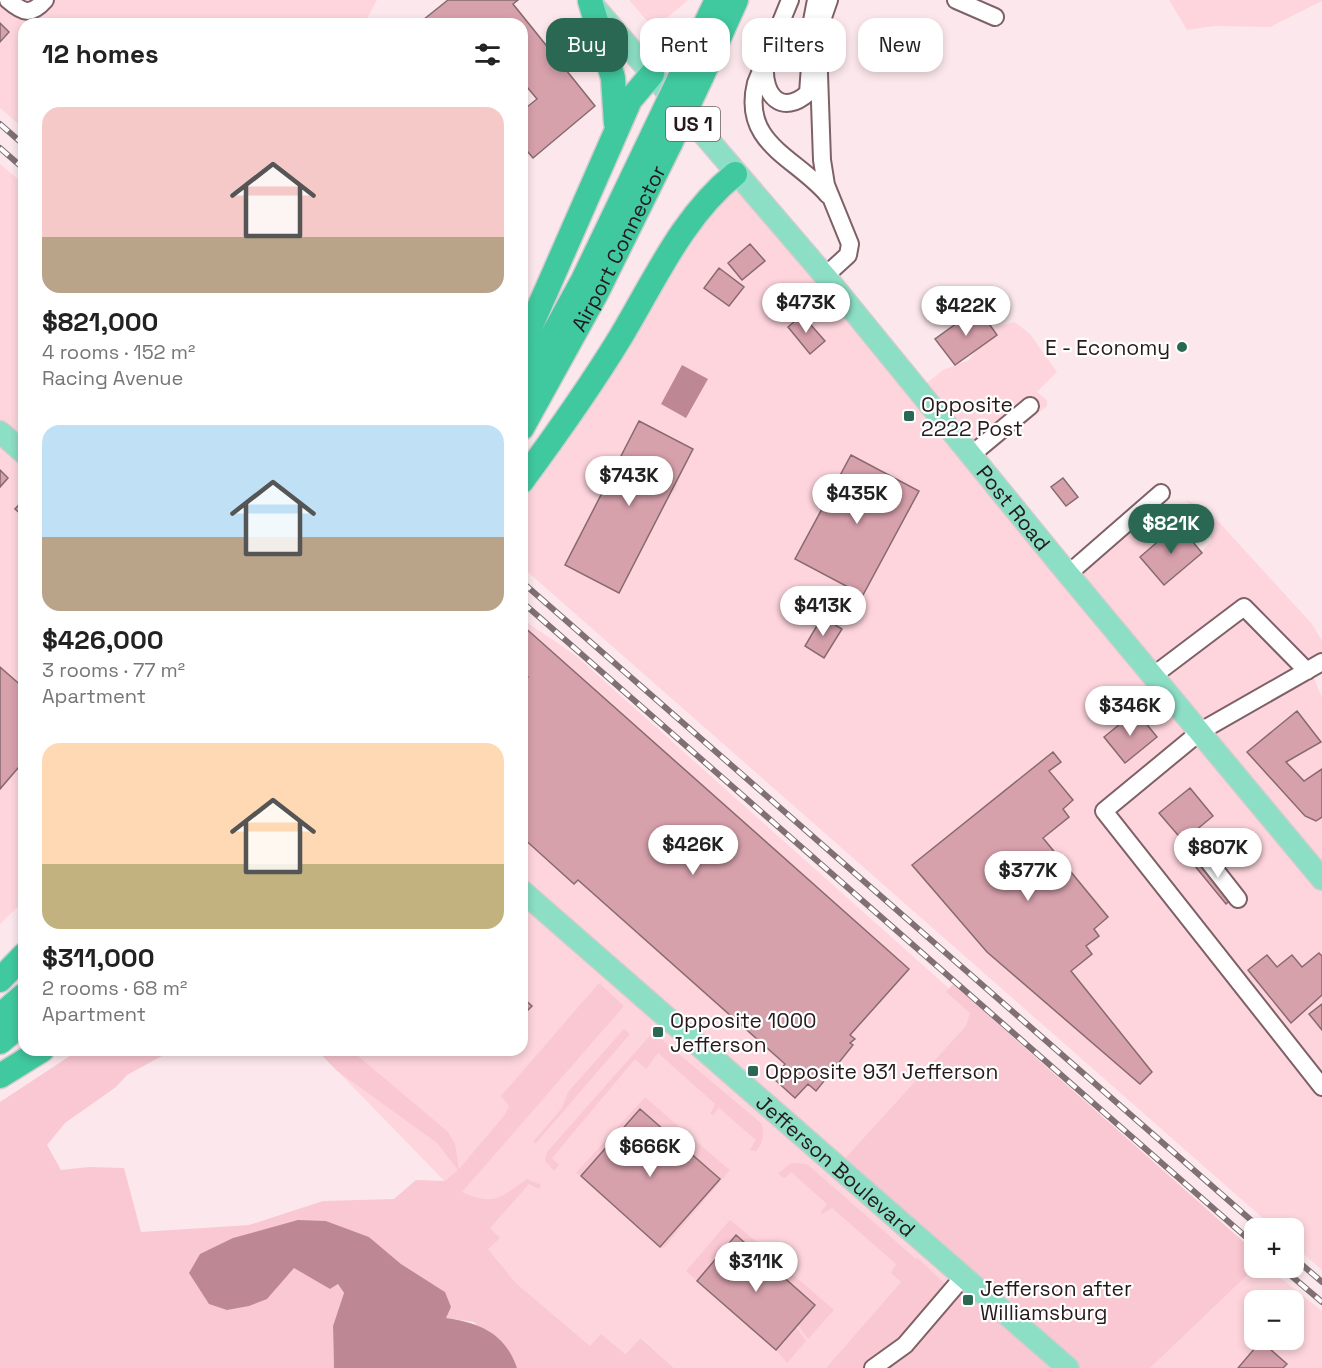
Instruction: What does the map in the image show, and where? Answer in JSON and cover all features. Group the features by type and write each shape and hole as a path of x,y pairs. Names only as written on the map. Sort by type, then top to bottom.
{"highway":[{"name":"Airport Connector","path":"711,18 717,0"},
{"name":"Airport Connector","path":"728,18 736,0"},
{"path":"730,20 743,0"},
{"path":"589,1 613,78 615,132"},
{"name":"Airport Connector","path":"528,417 596,294 662,138 694,72"},
{"path":"528,332 634,92 652,74"},
{"name":"Airport Connector","path":"528,380 662,138"},
{"path":"528,472 610,354 691,219 708,197 735,174"},
{"path":"0,980 18,961"},
{"path":"0,1016 18,1000"},
{"path":"0,1042 18,1027"},
{"path":"0,1076 32,1056"}],"main road":[{"name":"Post Road","path":"589,1 735,174 825,276 1322,879"},
{"path":"0,432 18,448"},
{"name":"Jefferson Boulevard","path":"528,896 1068,1368"}],"street":[{"path":"8,0 21,12 27,13 37,9 45,0"},
{"path":"783,18 790,0"},
{"path":"813,18 816,0"},
{"path":"825,276 848,255 850,244 830,198 822,160 818,45 821,23 829,0"},
{"path":"956,0 995,17"},
{"path":"970,0 995,17"},
{"path":"988,0 995,17"},
{"path":"762,72 753,96 759,129 777,152 810,176 830,198"},
{"path":"766,72 764,81 768,92 778,102 789,104 799,101 808,93 810,72"},
{"path":"971,455 1030,406"},
{"path":"1068,573 1161,493"},
{"path":"1154,675 1244,607 1307,670"},
{"path":"1322,662 1201,731 1104,811 1322,1088"},
{"path":"1201,839 1202,853 1238,899"},
{"path":"873,1368 905,1345 964,1276"}],"shaded area":[{"path":"0,0 377,0 367,18 18,18 18,124 0,108"},
{"path":"629,0 688,0 667,18 645,18"},
{"path":"1169,0 1322,1 1270,27 1214,26 1187,30"},
{"path":"0,164 18,179 18,907 0,924"},
{"path":"740,176 922,387 943,370 969,360 992,328 1015,322 1030,334 1057,372 1037,392 1047,400 1047,406 979,462 1067,571 1161,502 1183,528 1188,541 1202,551 1212,540 1197,522 1192,507 1186,500 1207,509 1312,624 1322,641 1322,660 1310,668 1322,698 1322,1270 1304,1254 1304,1218 1263,1218 528,572 528,480 694,219"},
{"path":"682,365 708,379 686,418 661,404"},
{"path":"528,623 575,655 1081,1106 951,1289 917,1257 910,1272 826,1368 674,1368 642,1338 624,1354 590,1346 516,1283 488,1249 457,1194 323,1056 528,1056"},
{"path":"599,983 624,1006 462,1192 482,1199 490,1199 504,1195 527,1179 541,1185 539,1189 529,1184 490,1228 500,1238 488,1249 516,1283 590,1346 601,1334 625,1354 641,1338 674,1368 517,1368 474,1322 446,1318 445,1292 401,1264 369,1237 326,1221 267,1299 294,1267 330,1289 338,1284 344,1294 333,1326 334,1368 0,1368 0,1102 70,1056 162,1056 127,1075 116,1087 65,1123 47,1145 61,1170 89,1167 124,1168 141,1232 249,1225 323,1201 394,1199 416,1180 445,1181 458,1170 437,1143 336,1070 323,1056 358,1056 448,1132 455,1144 459,1169 504,1116 509,1106 501,1096"},
{"path":"953,984 1244,1242 1244,1278 1150,1368 826,1368 901,1282 891,1273 896,1264 832,1208 822,1214 827,1204 791,1172 785,1178 778,1174 791,1163 807,1164 916,1259 917,1257 951,1289 964,1277 838,1166 966,1026 970,1013 946,992"},
{"path":"624,1029 630,1034 536,1143 533,1142 562,1108 568,1092"},
{"path":"653,1032 761,1123 762,1141 756,1151 750,1150 756,1140 719,1108 713,1115 710,1114 715,1104 658,1053 646,1069 635,1059 552,1158 559,1165 554,1171 545,1161 547,1152"},
{"path":"645,1097 684,1131 676,1140 640,1109 581,1176 576,1173"},
{"path":"692,1138 730,1170 663,1249 661,1247 720,1180 684,1148"},
{"path":"298,1220 326,1221 369,1237 401,1264 445,1292 451,1307 446,1318 470,1323 498,1338 506,1346 517,1368 334,1368 333,1326 344,1293 338,1284 330,1289 294,1268 267,1299 249,1306 227,1310 209,1304 189,1273 200,1254 233,1238"},
{"path":"730,1220 776,1258 770,1265 736,1236 697,1281 686,1271"},
{"path":"783,1266 834,1310 808,1339 798,1325 815,1305 778,1272"},
{"path":"1244,1278 1281,1278 1296,1290 1244,1290 1244,1350 1304,1350 1304,1297 1322,1311 1322,1368 1150,1368"},
{"path":"796,1327 806,1341 787,1363 776,1350"}],"building":[{"path":"448,0 518,0 513,4 524,18 426,18"},
{"path":"0,23 9,32 0,42"},
{"path":"528,23 546,45 546,72 568,72 595,106 533,158 528,152 528,106 537,99 528,88"},
{"path":"750,244 765,261 742,280 728,263"},
{"path":"719,268 744,287 729,306 704,288"},
{"path":"978,308 997,335 955,365 935,339"},
{"path":"802,315 825,341 810,354 788,327"},
{"path":"639,421 693,449 619,593 565,565"},
{"path":"851,455 919,491 863,595 795,559"},
{"path":"0,470 8,478 0,487"},
{"path":"1063,478 1078,497 1066,506 1051,487"},
{"path":"1178,524 1202,553 1164,585 1140,557"},
{"path":"822,617 842,629 824,658 805,646"},
{"path":"528,630 909,969 850,1035 855,1039 850,1043 853,1045 816,1091 808,1084 795,1098 773,1078 785,1064 578,880 574,884 528,842"},
{"path":"0,667 18,683 18,768 0,789"},
{"path":"1136,711 1157,737 1125,763 1104,737"},
{"path":"1297,711 1321,742 1286,762 1304,781 1322,769 1322,817 1316,821 1305,816 1247,752"},
{"path":"1053,752 1061,762 1049,771 1073,800 1063,809 1069,817 1043,838 1108,917 1094,929 1099,936 1086,946 1092,954 1071,971 1152,1072 1140,1084 987,952 912,865"},
{"path":"1190,788 1213,816 1183,841 1159,813"},
{"path":"1210,854 1241,891 1226,904 1195,866"},
{"path":"1319,953 1322,956 1322,995 1291,1023 1248,970 1267,955 1277,967 1292,955 1302,967"},
{"path":"1322,1004 1322,1030 1309,1014"},
{"path":"640,1109 720,1179 660,1247 581,1176"},
{"path":"736,1235 815,1305 776,1350 697,1281"},
{"path":"1253,1350 1271,1350 1287,1364 1283,1368 1238,1368"}],"railway":[{"path":"0,124 18,140"},
{"path":"0,148 18,164"},
{"path":"528,587 1249,1218"},
{"path":"528,607 1244,1235"},
{"path":"1304,1266 1322,1282"},
{"path":"1294,1278 1322,1302"}],"place":[{"name":"E - Economy","path":"1182,347"},
{"name":"Opposite 2222 Post","path":"909,416"},
{"name":"Opposite 1000 Jefferson","path":"658,1032"},
{"name":"Opposite 931 Jefferson","path":"753,1071"},
{"name":"Jefferson after Williamsburg","path":"968,1300"}]}
